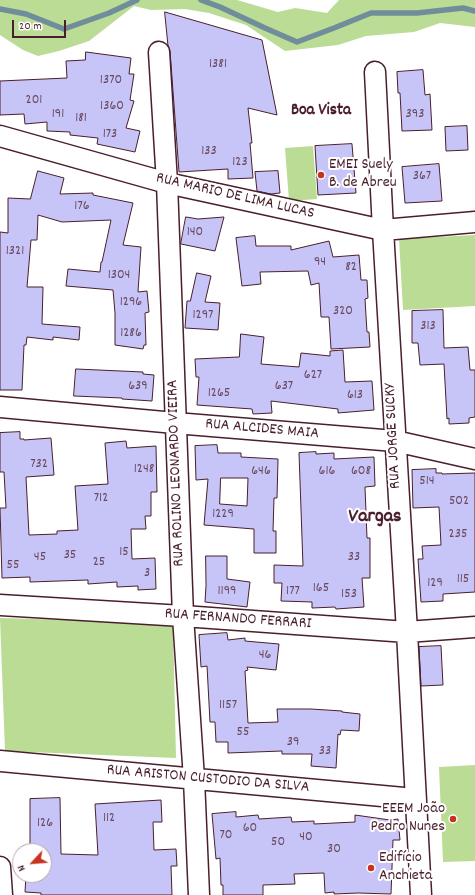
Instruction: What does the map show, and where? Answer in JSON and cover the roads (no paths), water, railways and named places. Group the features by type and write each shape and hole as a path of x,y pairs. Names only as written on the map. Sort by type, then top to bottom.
{"street":[{"name":"RUA ROLINO LEONARDO VIEIRA","path":"159,52 167,183 183,616 194,779 199,895"},
{"name":"RUA JORGE SUCKY","path":"375,72 382,230 407,632 421,895"},
{"name":"RUA MARIO DE LIMA LUCAS","path":"0,136 167,183 382,230 475,222"},
{"name":"RUA ALCIDES MAIA","path":"0,407 394,441 475,459"},
{"name":"RUA FERNANDO FERRARI","path":"0,605 407,632 475,627"},
{"name":"RUA ARISTON CUSTODIO DA SILVA","path":"0,761 415,799"},
{"path":"0,867 2,895"}],"waterway":[{"path":"0,9 26,14 64,29 109,13 137,0"},
{"path":"201,0 220,7 297,42 371,13 417,13 463,8 475,11"}],"place":[{"name":"EMEI Suely B. de Abreu","path":"321,175"},
{"name":"EEEM João Pedro Nunes","path":"453,819"},
{"name":"Edifício Anchieta","path":"371,868"}],"district":[{"name":"Boa Vista","path":"321,112"},
{"name":"Vargas","path":"375,518"}]}
